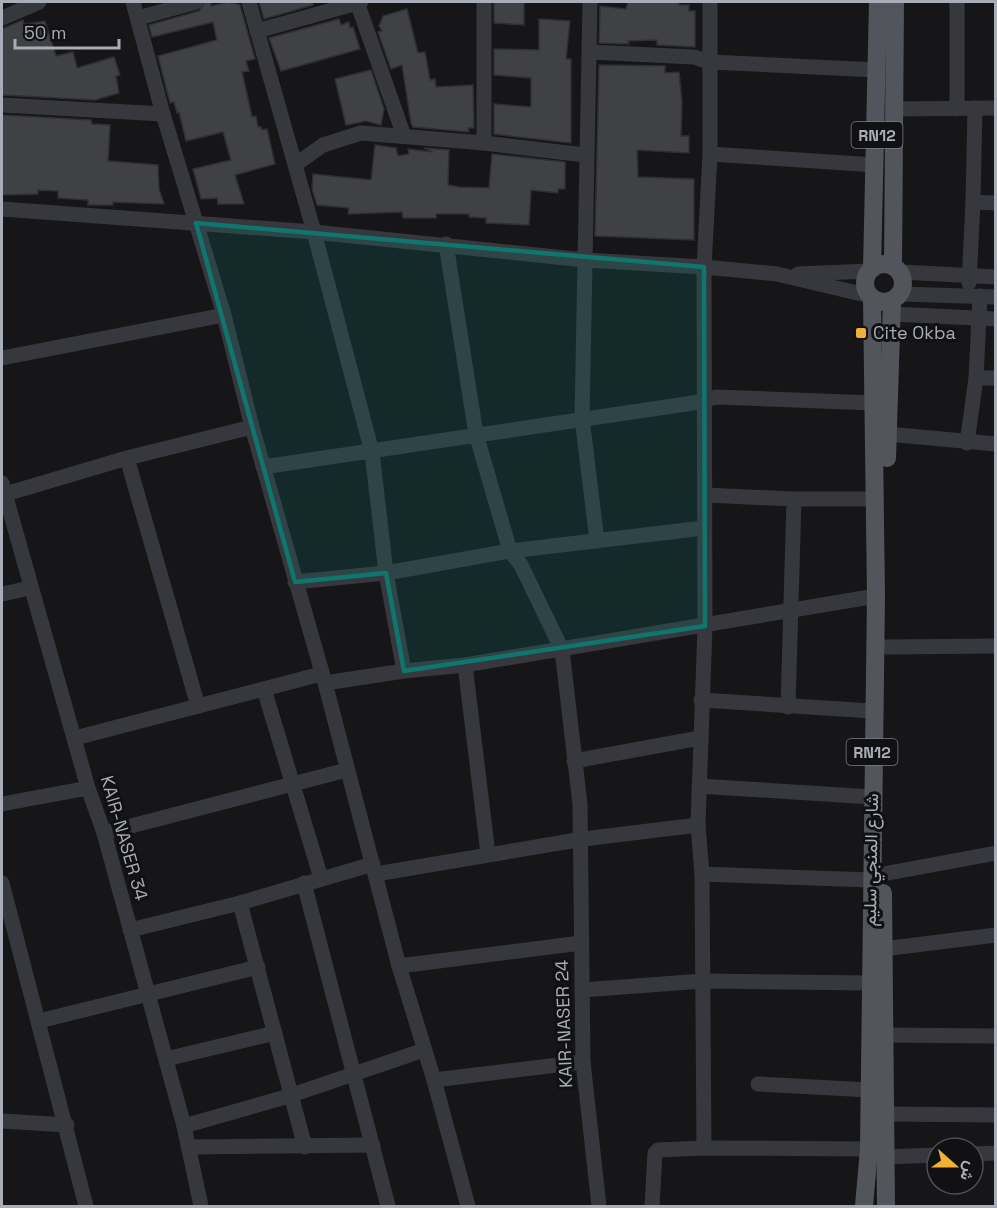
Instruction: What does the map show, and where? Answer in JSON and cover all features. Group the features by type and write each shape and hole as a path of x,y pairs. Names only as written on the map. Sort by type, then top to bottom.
{"main road":[{"name":"RN12","path":"871,297 865,286 871,270 876,165 878,2"},
{"name":"RN12","path":"895,2 894,110 897,269 904,280 895,303"},
{"path":"871,270 879,265 897,269"},
{"path":"871,297 879,302 895,303"},
{"name":"شارع المنجي سليم","path":"864,1206 883,1114 883,949 872,797 876,499 871,297"},
{"name":"شارع المنجي سليم","path":"886,1206 876,1153 870,1090 869,983 877,877 885,647 887,434 895,303"}],"street":[{"path":"2,18 39,2"},
{"path":"133,2 163,114 224,315 252,427 323,678 399,966 434,1080 468,1206"},
{"path":"138,18 196,2"},
{"path":"249,2 314,232 372,452 386,573 404,670"},
{"path":"257,31 358,2 404,136"},
{"path":"483,143 484,2"},
{"path":"590,2 585,155 582,418 597,541"},
{"path":"704,1148 702,874 698,825 705,626 704,267 710,154 710,2"},
{"path":"957,2 957,109"},
{"path":"590,52 694,57 710,62 877,70"},
{"path":"2,105 163,114"},
{"path":"967,443 976,378 979,318 970,275 975,108"},
{"path":"894,110 996,108"},
{"path":"295,165 323,145 361,133 483,143 585,155"},
{"path":"710,154 876,165"},
{"path":"973,202 996,203"},
{"path":"2,209 314,232 585,260 777,274 871,270"},
{"name":"KAIR-NASER 24","path":"446,244 476,434 510,551 521,565 562,650 580,804 583,1062 599,1206"},
{"path":"897,269 996,276"},
{"path":"777,274 871,297"},
{"path":"895,303 974,295 996,297"},
{"path":"895,303 996,319"},
{"path":"2,358 224,315"},
{"path":"976,378 996,378"},
{"path":"263,467 693,403 716,397 873,403"},
{"path":"3,490 252,427"},
{"path":"887,434 996,444"},
{"path":"127,458 198,705"},
{"name":"KAIR-NASER 34","path":"3,490 88,788 104,832 184,1126 201,1206"},
{"path":"705,495 794,499 876,499"},
{"path":"788,706 794,499"},
{"path":"295,582 386,573 510,551 704,528"},
{"path":"2,594 30,588"},
{"path":"75,738 264,689 323,678 465,665 876,596"},
{"path":"885,647 996,646"},
{"path":"465,665 488,854"},
{"path":"264,689 321,878"},
{"path":"701,700 872,711"},
{"path":"574,761 700,738"},
{"path":"104,832 347,771"},
{"path":"699,786 872,797"},
{"path":"2,804 88,788"},
{"path":"130,930 240,903 321,878 698,825"},
{"path":"702,874 877,877 996,853"},
{"path":"2,883 67,1125 86,1206"},
{"path":"304,883 388,1206"},
{"path":"240,903 304,1147"},
{"path":"883,949 996,935"},
{"path":"399,966 580,943"},
{"path":"39,1021 148,996 258,967"},
{"path":"582,990 703,981 869,983"},
{"path":"166,1059 275,1033"},
{"path":"882,1035 996,1036"},
{"path":"184,1126 289,1096 424,1050"},
{"path":"434,1080 583,1062"},
{"path":"758,1084 870,1090"},
{"path":"883,1114 996,1115"},
{"path":"2,1121 67,1125"},
{"path":"188,1147 373,1145"},
{"path":"652,1206 655,1153 658,1150 704,1148 925,1155"}],"highlighted area":[{"path":"196,223 704,267 705,626 404,671 386,573 295,582"}],"building":[{"path":"205,2 211,2 211,6 229,2 240,5 255,59 246,61 249,71 242,72 252,117 256,116 258,127 262,130 267,129 275,164 235,175 244,204 218,204 217,198 201,199 193,169 231,160 223,132 186,141 179,112 177,113 174,102 170,103 158,56 217,40 213,22 152,37 149,25 199,11"},
{"path":"259,2 312,2 313,5 264,19"},
{"path":"494,2 524,2 524,25 494,23"},
{"path":"628,2 679,2 679,5 689,5 689,11 695,11 695,47 657,45 657,40 628,41 629,44 599,43 600,6 626,9"},
{"path":"407,9 418,53 425,52 430,80 435,79 436,87 473,85 474,128 468,128 469,132 413,127 402,65 391,69 378,32 382,31 379,26 383,16"},
{"path":"339,19 341,25 349,22 350,28 353,27 360,49 281,71 269,38"},
{"path":"539,19 570,21 566,59 571,59 571,143 494,134 494,104 531,107 531,78 494,75 494,49 539,50"},
{"path":"23,20 24,24 45,21 56,56 73,52 77,68 114,57 120,75 116,76 119,93 95,100 2,95 2,29"},
{"path":"599,65 665,66 665,73 679,72 682,102 681,136 689,136 689,153 637,150 638,177 694,179 694,240 595,236"},
{"path":"371,70 384,109 381,125 366,121 346,125 335,79"},
{"path":"2,115 91,120 92,124 110,125 108,161 158,165 159,189 164,204 113,202 113,205 88,205 88,200 58,198 58,191 38,190 38,194 2,195"},
{"path":"375,145 396,148 398,156 409,154 408,149 433,152 424,148 449,150 448,185 459,187 489,188 492,154 565,162 565,189 558,189 558,193 531,190 529,225 486,223 486,218 469,217 469,214 436,214 436,218 403,218 402,212 348,214 349,208 317,205 312,189 313,174 371,180"}],"place":[{"name":"Cite Okba","path":"861,333"}]}
